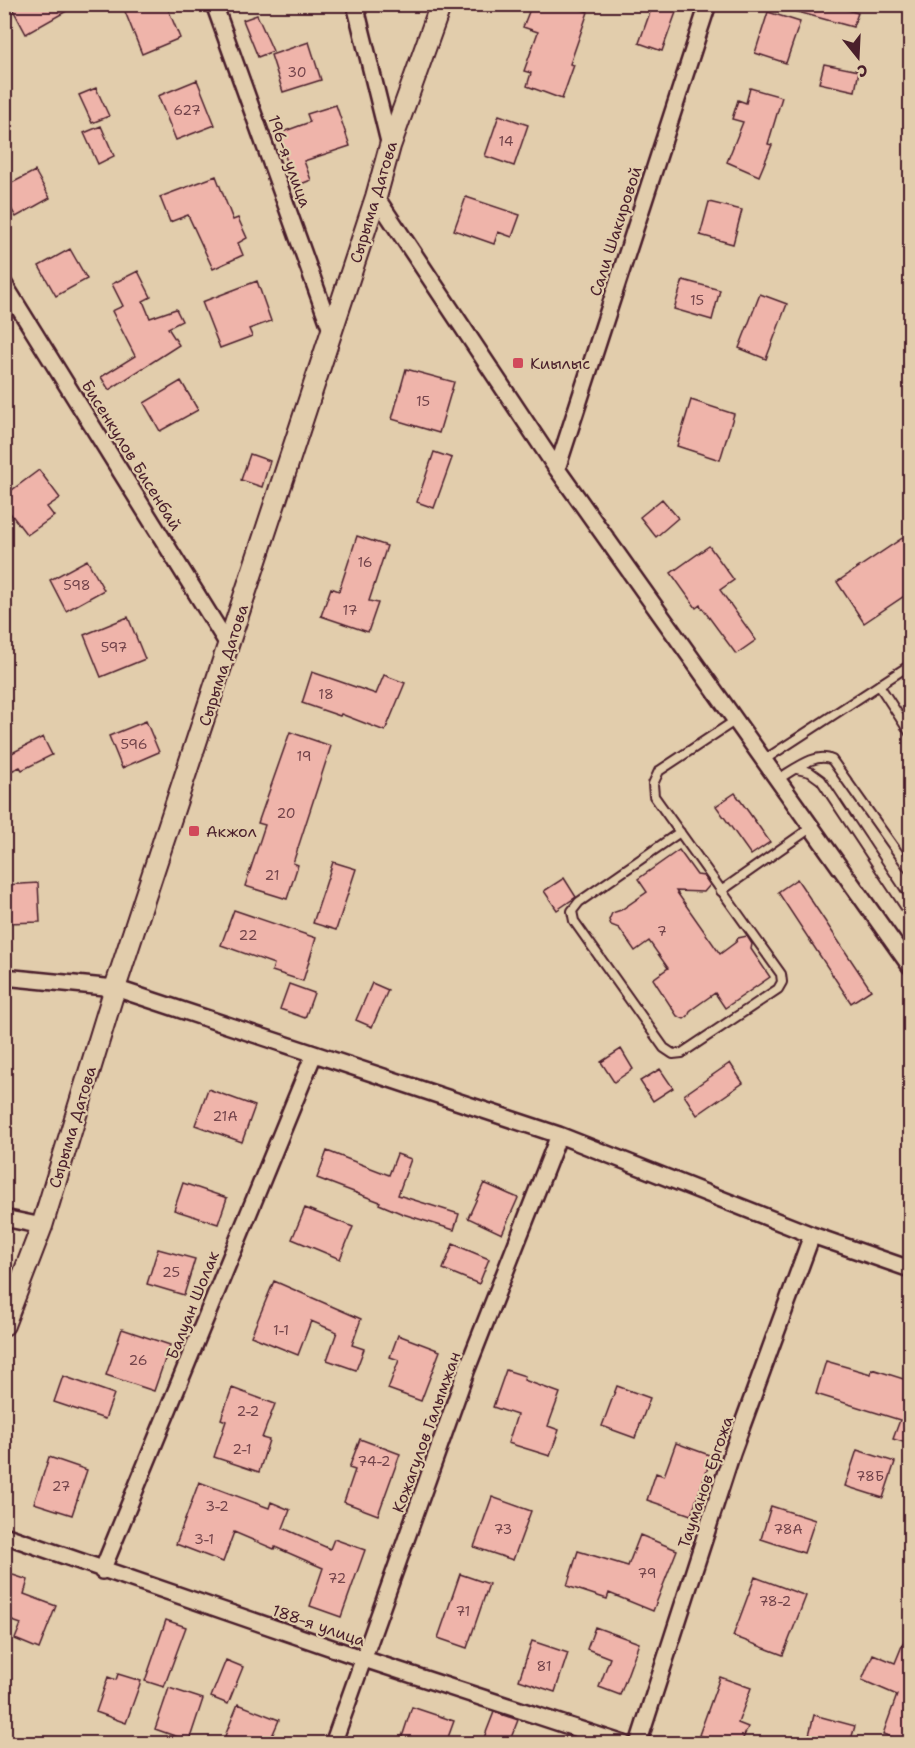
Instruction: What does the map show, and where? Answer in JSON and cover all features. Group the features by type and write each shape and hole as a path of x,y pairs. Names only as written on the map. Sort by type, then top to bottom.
{"street":[{"name":"196-я улица","path":"214,4 331,330"},
{"path":"355,4 390,146"},
{"name":"Сырыма Датова","path":"4,1325 42,1226 115,987 376,197 390,146 441,4"},
{"name":"Сали Шакировой","path":"557,469 708,4"},
{"path":"376,197 557,469 910,966"},
{"name":"Бисенкулов Бисенбай","path":"4,284 229,646"},
{"path":"4,977 115,987 559,1135 812,1235 910,1269"},
{"name":"Балуан Шолак","path":"102,1571 314,1054"},
{"name":"Кожагулов Галымжан","path":"333,1743 467,1369 559,1135"},
{"path":"4,1218 42,1226"},
{"name":"Тауманов Ергожа","path":"638,1743 732,1453 812,1235"},
{"name":"188-я улица","path":"4,1535 102,1571 364,1659 624,1743"}],"lane":[{"path":"764,760 910,665"},
{"path":"879,686 910,733"},
{"path":"680,832 579,902 572,911 574,921 664,1048 673,1054 682,1053 778,989 782,981 780,974 680,832 654,796 653,784 659,771 736,720"},
{"path":"778,779 816,758 826,757 832,760 910,870"},
{"path":"796,769 810,772 821,780 910,914"},
{"path":"721,891 812,826"}],"building":[{"path":"10,4 79,4 26,34"},
{"path":"122,4 166,4 180,38 142,54"},
{"path":"532,4 566,4 588,12 570,64 574,65 562,99 527,86 531,73 524,71 538,32 523,27"},
{"path":"653,4 679,4 662,51 639,43"},
{"path":"788,4 828,4 858,13 853,27 787,9"},
{"path":"768,12 800,22 786,63 755,53"},
{"path":"257,15 273,51 258,57 243,20"},
{"path":"309,42 321,80 283,92 271,55"},
{"path":"824,64 859,71 855,91 819,83"},
{"path":"197,80 215,125 176,140 158,96"},
{"path":"96,88 109,116 92,123 79,95"},
{"path":"750,88 782,97 768,144 772,145 759,176 727,162 743,122 732,119 738,100 746,103"},
{"path":"336,105 350,146 304,161 311,180 296,186 277,134 310,122 307,114"},
{"path":"499,115 528,125 514,166 485,156"},
{"path":"101,126 114,156 98,164 84,133"},
{"path":"35,171 50,198 16,217 4,196 4,187"},
{"path":"216,176 233,220 238,218 247,238 238,243 243,255 213,269 188,215 170,222 160,197"},
{"path":"466,197 520,215 512,237 498,232 494,244 454,230"},
{"path":"709,202 742,210 733,244 700,235"},
{"path":"70,249 87,279 56,296 39,266"},
{"path":"138,271 151,297 143,301 150,318 176,309 182,321 168,328 179,345 109,390 101,377 135,356 112,311 123,306 112,284"},
{"path":"683,280 720,290 712,320 674,309"},
{"path":"257,281 271,321 249,329 252,336 220,348 202,302"},
{"path":"760,294 787,304 766,359 739,348"},
{"path":"406,369 454,382 439,433 392,419"},
{"path":"181,381 198,410 160,431 144,403"},
{"path":"691,400 734,414 720,460 677,446"},
{"path":"434,452 452,458 434,508 417,502"},
{"path":"250,454 270,461 262,487 241,480"},
{"path":"39,470 60,498 47,507 54,516 27,535 4,505 4,496"},
{"path":"662,499 678,518 656,537 640,517"},
{"path":"910,533 910,592 864,623 837,582"},
{"path":"357,536 387,546 369,601 378,603 368,632 321,616 331,588 339,591"},
{"path":"709,546 734,580 720,590 756,640 736,654 700,605 696,608 671,573"},
{"path":"87,560 104,590 66,611 50,580"},
{"path":"128,617 145,659 101,677 84,635"},
{"path":"312,672 376,694 384,675 405,683 385,731 341,714 340,716 302,703"},
{"path":"146,721 159,752 122,768 109,736"},
{"path":"290,732 331,746 293,863 298,865 287,899 245,886 265,825 258,823"},
{"path":"43,737 52,755 22,770 20,767 4,774 4,757"},
{"path":"735,793 770,842 751,855 716,806"},
{"path":"679,850 697,875 704,876 710,885 704,892 676,891 720,954 738,938 747,936 752,944 751,949 770,977 725,1008 715,993 691,1010 684,1019 677,1016 653,979 668,968 649,941 635,951 619,928 611,925 609,920 612,913 621,910 647,892 638,879"},
{"path":"333,862 356,869 336,930 313,923"},
{"path":"564,878 576,897 557,910 544,891"},
{"path":"797,879 871,990 851,1003 778,892"},
{"path":"38,883 40,922 6,923 4,885"},
{"path":"234,910 316,938 303,981 272,971 274,964 221,945"},
{"path":"372,983 388,990 372,1027 356,1020"},
{"path":"289,984 314,993 305,1018 280,1009"},
{"path":"621,1049 633,1069 614,1082 601,1062"},
{"path":"730,1063 743,1083 697,1115 684,1095"},
{"path":"660,1069 673,1088 653,1101 640,1081"},
{"path":"208,1089 255,1106 242,1142 195,1125"},
{"path":"327,1151 389,1175 397,1154 411,1159 398,1195 459,1214 454,1230 403,1214 379,1204 380,1202 317,1178"},
{"path":"183,1183 227,1198 218,1224 174,1210"},
{"path":"484,1183 518,1198 502,1234 468,1218"},
{"path":"305,1208 353,1227 340,1259 292,1239"},
{"path":"453,1244 489,1259 479,1284 443,1269"},
{"path":"158,1249 195,1259 184,1295 147,1284"},
{"path":"274,1281 361,1319 352,1345 364,1349 356,1370 327,1360 337,1332 311,1321 298,1355 251,1336"},
{"path":"122,1329 170,1345 154,1391 106,1375"},
{"path":"398,1335 440,1351 421,1401 388,1389 399,1360 390,1357"},
{"path":"826,1361 871,1374 872,1369 910,1381 910,1444 893,1439 900,1420 816,1394"},
{"path":"506,1370 525,1376 524,1380 560,1393 548,1426 559,1430 550,1456 508,1443 517,1415 493,1407"},
{"path":"63,1376 114,1394 105,1419 54,1402"},
{"path":"617,1386 650,1398 635,1438 602,1426"},
{"path":"232,1388 275,1404 262,1438 269,1440 259,1472 214,1457 226,1421 221,1419"},
{"path":"360,1439 400,1454 378,1515 344,1502 355,1470 349,1468"},
{"path":"676,1443 712,1456 691,1515 647,1500 656,1473 664,1476"},
{"path":"857,1450 895,1462 883,1498 845,1486"},
{"path":"49,1457 87,1470 72,1515 34,1503"},
{"path":"199,1482 269,1508 271,1502 290,1510 283,1528 330,1549 334,1539 365,1550 341,1617 310,1606 323,1568 234,1532 223,1562 176,1544"},
{"path":"492,1497 531,1511 513,1560 474,1547"},
{"path":"771,1506 815,1520 804,1553 761,1539"},
{"path":"640,1535 677,1550 653,1611 609,1593 607,1599 567,1586 578,1551 628,1566"},
{"path":"4,1572 28,1580 24,1594 56,1606 39,1649 15,1639 21,1624 4,1618"},
{"path":"460,1574 489,1584 467,1648 438,1638"},
{"path":"755,1577 806,1596 783,1655 733,1636"},
{"path":"166,1620 186,1627 164,1687 145,1681"},
{"path":"910,1626 909,1743 883,1734 897,1695 862,1680 873,1654 895,1663"},
{"path":"595,1627 639,1643 620,1695 599,1687 610,1658 587,1649"},
{"path":"532,1641 568,1653 555,1692 519,1680"},
{"path":"226,1660 243,1667 228,1704 211,1697"},
{"path":"118,1674 141,1681 126,1723 96,1712 108,1677 116,1680"},
{"path":"720,1677 751,1688 738,1723 748,1727 741,1743 720,1743 699,1735"},
{"path":"169,1688 203,1699 189,1741 155,1729"},
{"path":"238,1704 279,1720 269,1743 242,1743 225,1736"},
{"path":"412,1707 454,1721 446,1743 400,1743"},
{"path":"494,1712 518,1720 509,1743 482,1743"},
{"path":"814,1715 855,1726 850,1743 807,1743"}],"place":[{"name":"Киылыс","path":"518,363"},
{"name":"Акжол","path":"194,831"}]}
